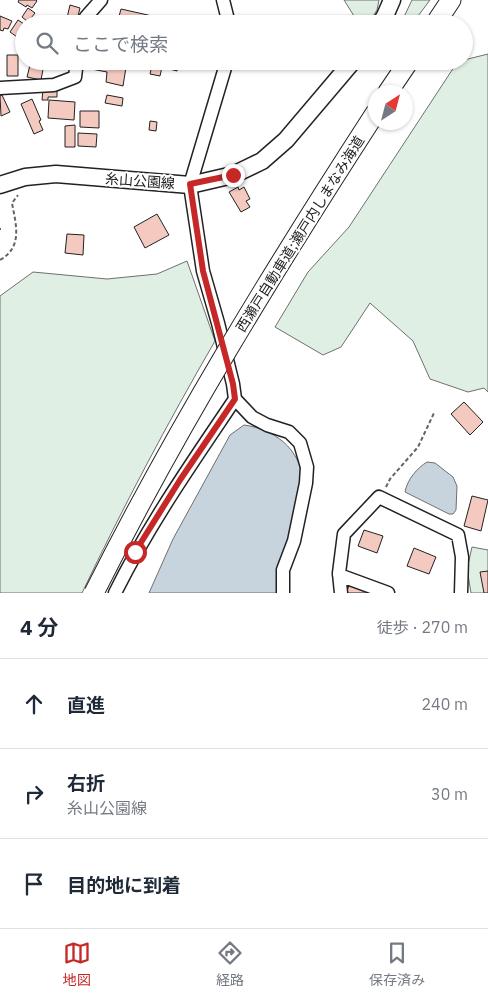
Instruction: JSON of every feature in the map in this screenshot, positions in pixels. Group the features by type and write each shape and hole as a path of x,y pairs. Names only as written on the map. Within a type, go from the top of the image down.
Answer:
{"highway":[{"path":"441,15 451,0"},
{"path":"393,85 403,70"},
{"name":"西瀬戸自動車道;瀬戸内しまなみ海道","path":"94,593 131,520 187,419 271,278 368,125"}],"main road":[{"path":"385,15 392,0"},
{"name":"糸山公園線","path":"0,185 25,177 56,174 190,184 233,175 262,162 286,140 345,70"}],"street":[{"path":"88,15 101,0"},
{"path":"223,0 227,15"},
{"path":"0,88 54,85 76,77 76,70"},
{"path":"225,70 190,184 203,271 223,340 235,399 252,416 267,425 290,432 300,443 307,467 306,483 294,541 284,570 283,593"},
{"path":"115,593 135,552 180,480 235,399"},
{"path":"341,593 339,575 344,534 380,497 458,535 462,557 461,593"},
{"path":"339,575 388,593"}],"path":[{"path":"380,497 390,479 418,447 434,413"}],"green space":[{"path":"344,0 379,0 374,15 353,15"},
{"path":"412,0 430,0 419,15 405,15"},
{"path":"488,54 488,392 484,388 468,392 430,379 413,341 370,303 341,347 323,355 275,327 308,272 349,227 452,70 473,70 473,58"},
{"path":"187,261 215,341 146,466 82,593 0,593 0,296 33,272 107,279 157,274"},
{"path":"472,547 488,550 488,593 471,593 467,569"}],"shaded area":[{"path":"244,425 266,431 284,442 297,459 300,469 302,480 279,593 149,593 173,539 230,435"},
{"path":"427,462 435,463 453,477 457,486 456,510 453,514 449,514 405,492 413,475"}],"building":[{"path":"19,0 37,1 32,8 27,5 26,7 18,2"},
{"path":"70,5 80,8 78,15 68,15"},
{"path":"28,8 35,13 33,15 23,15"},
{"path":"121,9 148,15 119,15"},
{"path":"0,16 12,21 8,29 4,28 3,31 0,30"},
{"path":"15,24 15,36 10,32"},
{"path":"7,55 15,55 15,70 18,70 18,76 7,76"},
{"path":"29,70 43,70 41,80 27,77"},
{"path":"97,70 126,70 123,86 106,82 107,72"},
{"path":"151,70 161,70 160,76 150,74"},
{"path":"43,89 57,90 57,97 48,97 48,100 42,100"},
{"path":"2,95 10,112 1,116 0,96"},
{"path":"107,95 123,98 122,106 105,103"},
{"path":"32,99 43,130 34,134 21,104"},
{"path":"49,100 75,102 74,120 48,118"},
{"path":"80,111 99,111 99,128 80,127"},
{"path":"150,121 157,122 156,131 149,130"},
{"path":"75,125 75,147 65,147 65,126"},
{"path":"78,133 97,134 96,147 78,146"},
{"path":"238,187 239,190 244,187 250,199 246,201 250,207 241,212 229,192"},
{"path":"157,214 169,235 145,248 134,227"},
{"path":"67,234 84,235 83,255 65,253"},
{"path":"464,402 483,422 470,435 451,414"},
{"path":"472,496 488,500 481,531 464,526"},
{"path":"364,530 383,536 377,553 358,546"},
{"path":"414,548 436,557 429,574 407,566"},
{"path":"488,571 488,593 484,593 480,572"},
{"path":"351,581 377,593 346,593"}],"route":[{"path":"135,552 180,480 235,399 218,323 203,271 190,184 233,175"}]}
